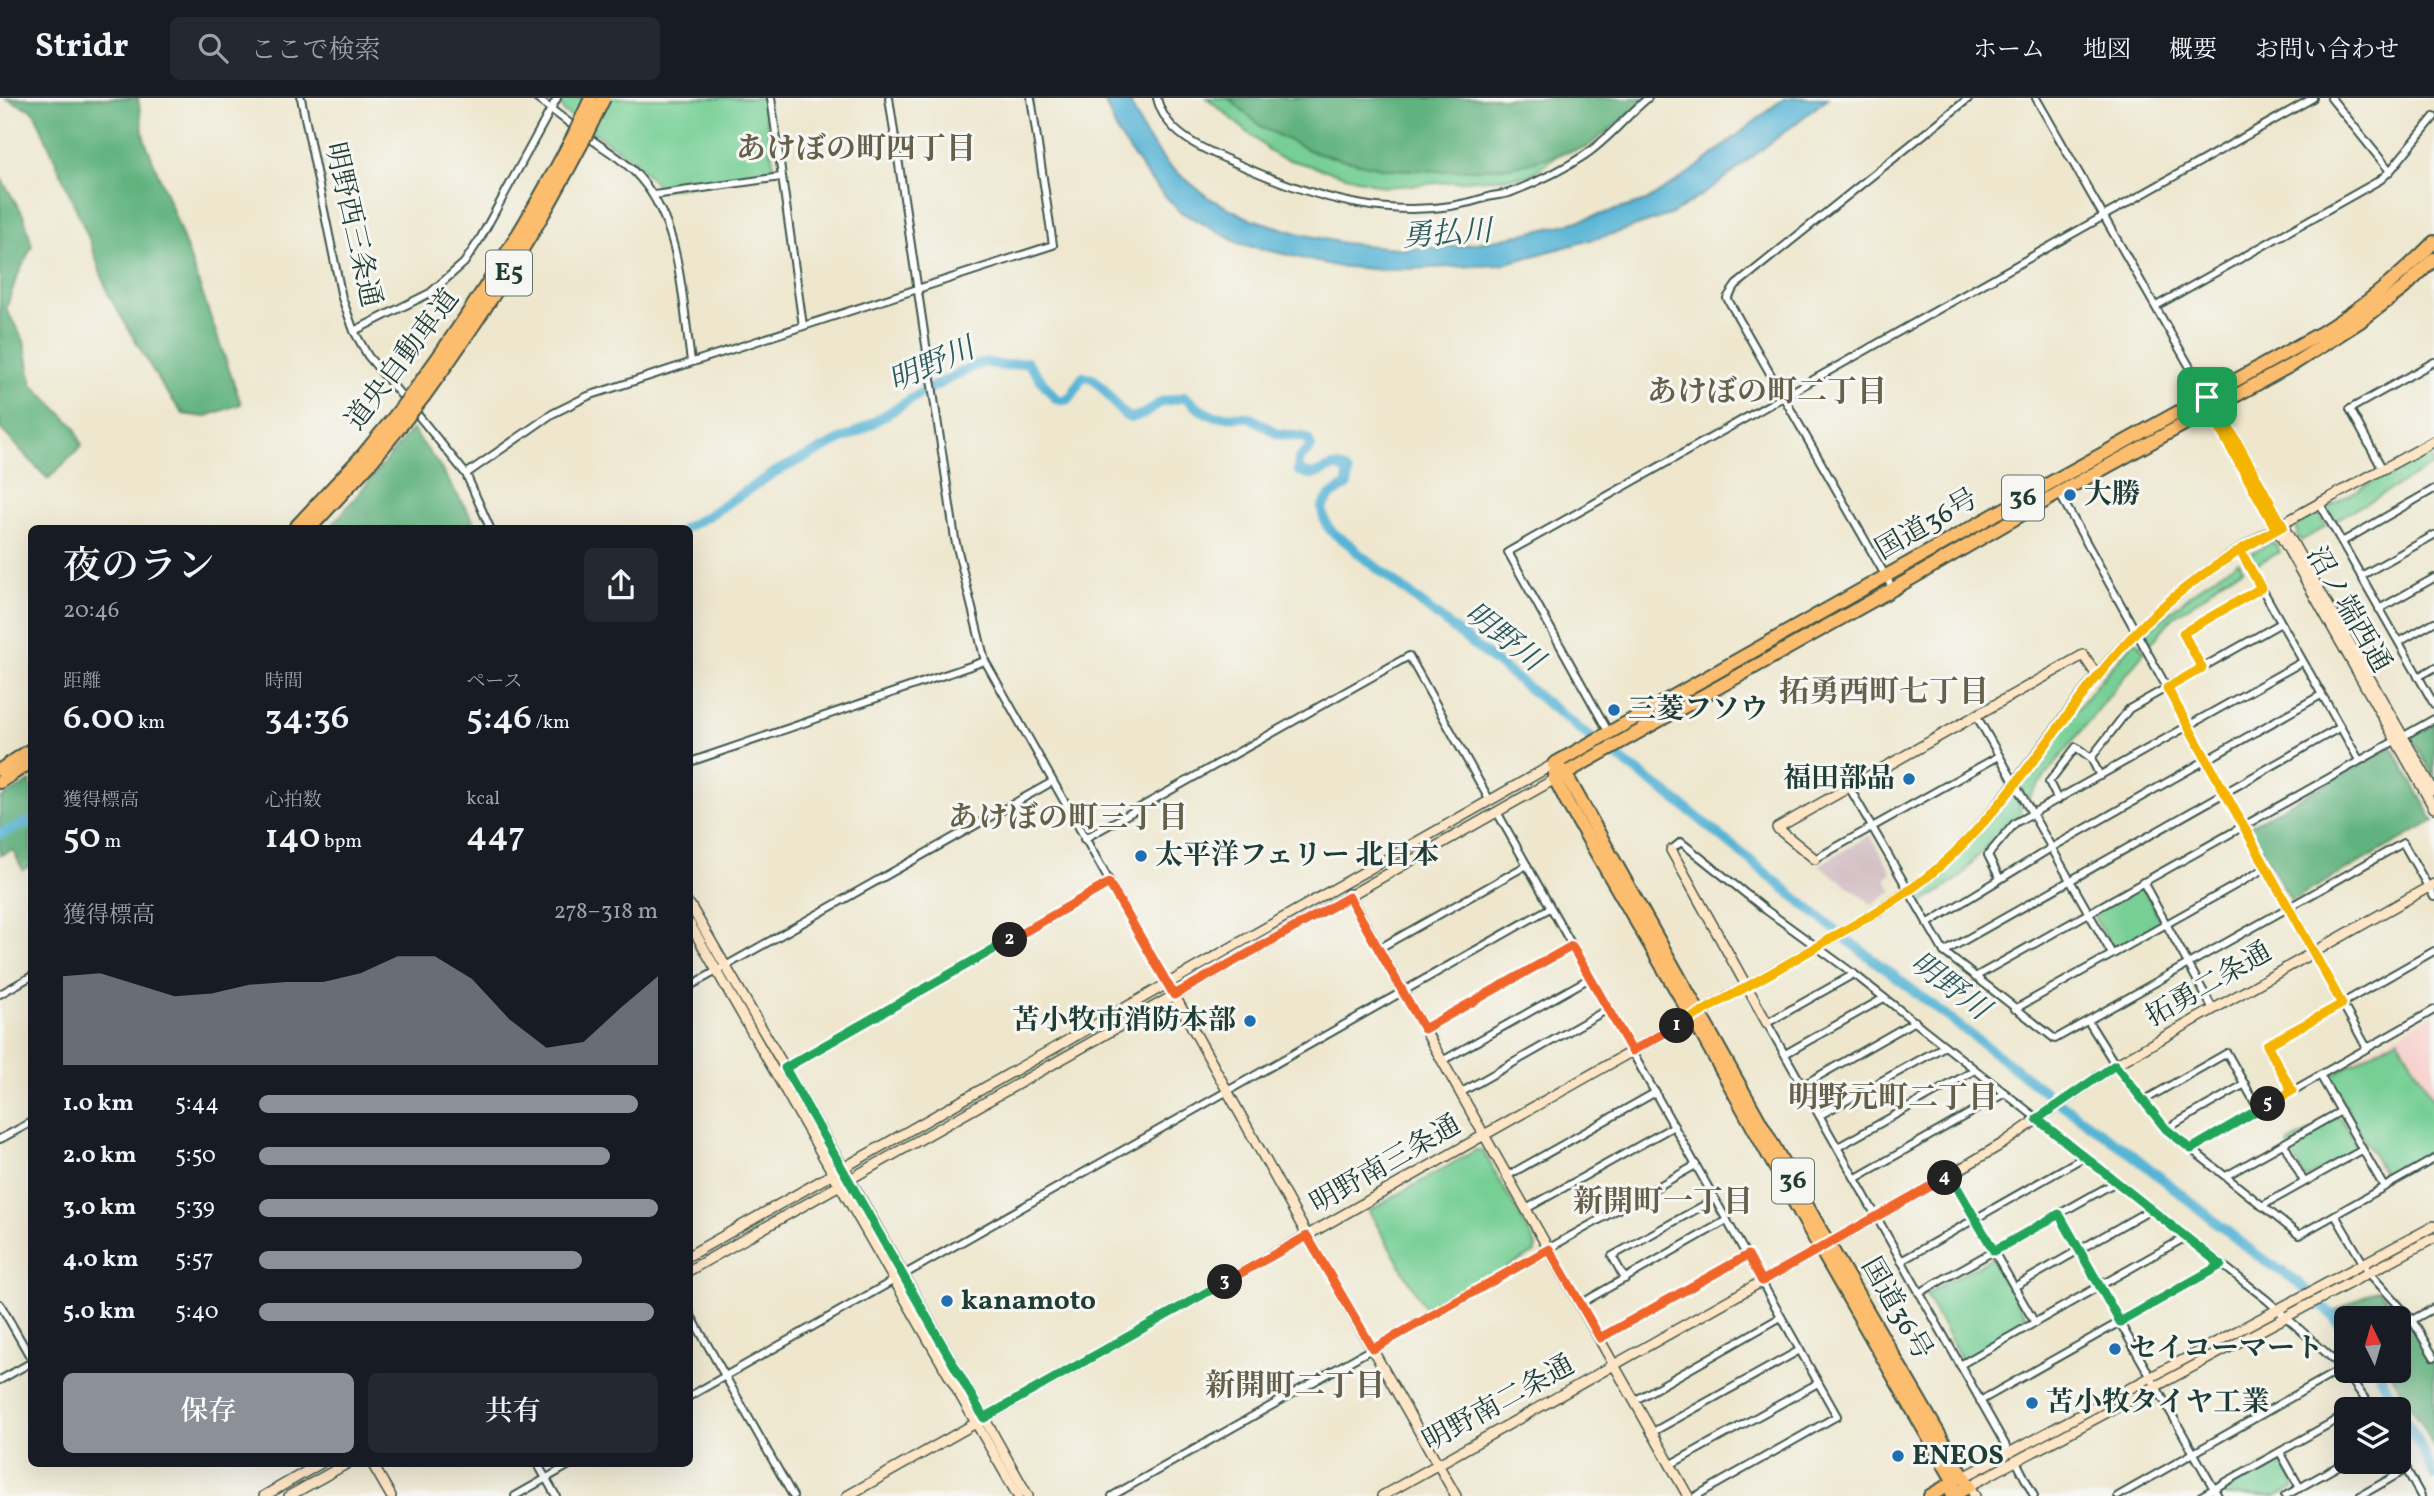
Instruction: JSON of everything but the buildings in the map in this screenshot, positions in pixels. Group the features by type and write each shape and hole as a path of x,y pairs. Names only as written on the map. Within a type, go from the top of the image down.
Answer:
{"highway":[{"name":"道央自動車道","path":"578,140 591,98"},
{"name":"道央自動車道","path":"313,525 372,461 421,391 604,98"},
{"name":"国道36号","path":"2210,404 2352,313 2396,280 2434,242"},
{"name":"国道36号","path":"1554,764 1886,577 2210,404 2295,363 2359,322 2403,288 2434,258"},
{"name":"道央自動車道","path":"298,525 399,420"},
{"name":"国道36号","path":"1962,1489 1560,776 1893,589 2055,487"},
{"path":"0,770 28,752"},
{"path":"0,782 28,764"},
{"name":"36","path":"1554,764 1560,776"},
{"path":"1930,1496 1962,1489"}],"street":[{"name":"明野西三条通","path":"301,98 342,298 354,331 368,356 466,474 489,525"},
{"path":"536,98 629,166 654,195 673,238 691,361"},
{"path":"354,331 430,293 464,263 480,239 557,98"},
{"path":"771,98 803,326"},
{"path":"889,98 955,539 985,661 1456,1496"},
{"path":"466,474 552,414 589,396 1052,245 1031,98"},
{"path":"1157,98 1169,125 1193,143 1228,160 1276,181 1334,200 1402,209 1455,206 1534,183 1587,154 1648,98"},
{"path":"1893,589 1727,298 1735,285 1969,98"},
{"name":"沼ノ端西通","path":"2036,98 2399,738 2434,808"},
{"path":"1600,738 1508,552 2312,98"},
{"path":"2331,98 2390,171"},
{"path":"2156,306 2380,180 2434,117"},
{"path":"654,195 781,177"},
{"path":"2383,470 2350,409 2434,362"},
{"name":"明野南三条通","path":"847,1496 1746,987 1908,892 1969,837 2136,632 2186,585 2280,527 2432,445"},
{"path":"2055,487 2367,1048"},
{"path":"2342,541 2434,489"},
{"path":"2320,505 2434,704"},
{"path":"2361,576 2434,535"},
{"path":"2240,550 2359,760"},
{"path":"2379,609 2434,578"},
{"path":"2202,668 2183,633 2261,588"},
{"path":"2399,642 2434,622"},
{"path":"2091,758 2129,709 2281,624"},
{"path":"1999,756 1815,859 1777,828 2083,655 2098,677"},
{"path":"1084,839 1409,656 1490,801"},
{"path":"693,761 985,661"},
{"path":"2000,879 1988,855 2015,823 2302,662"},
{"path":"2418,677 2434,668"},
{"path":"1927,924 2051,848 2321,695"},
{"path":"1976,715 2112,954"},
{"path":"1975,977 2434,719"},
{"path":"1944,952 2339,728"},
{"name":"沼ノ端西通","path":"2399,738 2434,791"},
{"path":"2058,800 2049,782 2076,747 2091,758 2100,776"},
{"path":"693,1253 1554,764"},
{"path":"693,1268 1560,776"},
{"path":"693,984 1052,782"},
{"path":"1849,787 1944,952 2055,1039 2403,843 2431,885 2434,897"},
{"path":"1497,812 1837,1416 1696,1496"},
{"path":"2034,1496 1671,850 1681,842 2005,1093 2041,1117 2084,1157 2221,1265 2290,1314 2334,1359"},
{"path":"1378,949 1527,865"},
{"path":"2015,1009 2266,868"},
{"path":"2143,882 2213,1009"},
{"path":"780,1071 1109,883"},
{"name":"拓勇二条通","path":"2041,1117 2115,1065 2431,885"},
{"path":"1342,886 1688,1496"},
{"path":"693,1394 1550,908"},
{"path":"693,911 721,969 980,1420 1018,1496"},
{"path":"693,928 721,969"},
{"path":"1424,1029 1572,946"},
{"path":"2292,1091 2267,1045 2434,951"},
{"path":"1767,1023 1854,974"},
{"path":"0,994 28,978"},
{"path":"1442,1061 1590,978"},
{"path":"1785,1054 1884,998"},
{"path":"1460,1093 1608,1009"},
{"path":"2191,1149 2434,1010"},
{"path":"1803,1084 1914,1021"},
{"path":"2088,1021 2115,1065 2166,1129 2299,1235 2432,1160 2434,1169"},
{"path":"1820,1115 1945,1046"},
{"path":"2143,1101 2227,1053 2259,1110"},
{"path":"1838,1147 1975,1070"},
{"path":"2320,1075 2384,1187"},
{"path":"2166,1129 2245,1084"},
{"path":"1507,1176 1656,1092"},
{"path":"1856,1178 2005,1093"},
{"path":"2226,1176 2341,1111"},
{"path":"1825,1245 1950,1175 2041,1117"},
{"path":"0,1139 28,1126"},
{"path":"1526,1209 1674,1126"},
{"path":"2284,1144 2304,1182"},
{"path":"2263,1206 2362,1150"},
{"path":"1901,1261 2084,1157"},
{"path":"1112,1496 1696,1165"},
{"path":"1950,1175 2035,1323"},
{"path":"1919,1293 2116,1182"},
{"path":"1625,1279 1612,1256 1715,1199"},
{"path":"2014,1287 2151,1209"},
{"path":"2059,1214 2218,1496"},
{"path":"2335,1215 2369,1273 2399,1306"},
{"path":"1580,1304 1727,1220"},
{"path":"2154,1382 2281,1307 2434,1226"},
{"path":"1960,1365 2186,1237"},
{"path":"1962,1489 2063,1430 2434,1238"},
{"name":"明野南二条通","path":"1382,1496 1825,1245"},
{"path":"1600,1338 1748,1255"},
{"path":"1980,1401 2221,1265"},
{"path":"0,1304 28,1354"},
{"path":"2434,1308 2412,1320 2434,1356"},
{"path":"1634,1401 1781,1317"},
{"path":"693,1319 793,1496"},
{"path":"1651,1433 1800,1350"},
{"path":"0,1380 28,1363"},
{"path":"2118,1496 2334,1373"},
{"path":"1670,1465 1818,1383"},
{"path":"980,1420 1028,1496"},
{"path":"2200,1496 2334,1421"},
{"path":"2280,1452 2300,1488"},
{"path":"264,1496 314,1467"},
{"path":"289,1496 341,1467"},
{"path":"374,1467 391,1496"},
{"path":"539,1467 556,1496"},
{"path":"515,1496 566,1467"},
{"path":"2285,1496 2334,1468"},
{"path":"2360,1496 2398,1474"},
{"path":"2410,1474 2421,1496"}],"shaded area":[{"path":"1871,836 1892,873 1885,878 1893,891 1872,904 1819,865"},
{"path":"2434,1014 2434,1153 2385,1181 2325,1075"}],"green space":[{"path":"5,98 138,98 144,138 176,219 241,404 204,417 183,414 162,386 108,294 90,241 34,111"},
{"path":"562,98 763,98 774,168 769,174 662,190 631,158 564,112 560,103"},
{"path":"1207,98 1633,98 1602,124 1529,176 1385,187 1276,156"},
{"path":"1228,98 1651,98 1587,147 1511,167 1447,171 1386,169 1315,153 1263,128"},
{"path":"0,177 24,216 32,246 16,279 6,309 24,341 32,384 75,427 82,446 48,479 0,428"},
{"path":"412,429 438,464 476,525 332,525"},
{"path":"2426,451 2434,465 2334,521 2326,508"},
{"path":"2317,513 2326,526 2301,541 2297,535 2297,525"},
{"path":"2270,543 2275,544 2280,552 2255,565 2250,555"},
{"path":"2239,561 2243,569 2221,580 2204,596 2173,617 2151,643 2146,632 2205,583"},
{"path":"2135,641 2144,652 2028,798 2021,791 2020,784 2096,685"},
{"path":"2434,724 2434,777 2411,737"},
{"path":"2392,747 2434,821 2291,901 2249,826"},
{"path":"28,783 28,867 23,870 13,850 0,855 0,799"},
{"path":"2011,797 2018,797 2021,813 1961,877 1921,904 1914,893 1965,847"},
{"path":"2142,886 2162,923 2113,950 2092,913"},
{"path":"2398,1038 2434,1101 2434,1149 2385,1176 2329,1077"},
{"path":"2340,1117 2358,1146 2357,1150 2305,1177 2288,1146 2289,1143"},
{"path":"1476,1150 1483,1151 1536,1245 1535,1252 1427,1312 1369,1211"},
{"path":"1992,1258 2029,1322 1962,1360 1925,1294"},
{"path":"2378,1289 2394,1306 2344,1306"},
{"path":"2412,1328 2434,1366 2434,1449 2411,1406 2411,1397 2405,1397 2396,1383 2412,1382"},
{"path":"2276,1459 2280,1460 2295,1484 2294,1488 2278,1496 2225,1496 2223,1488"}],"water":[{"path":"1103,98 1128,98 1144,133 1168,165 1209,198 1248,218 1343,243 1407,249 1461,246 1499,239 1568,224 1646,201 1695,169 1784,98 1828,98 1711,189 1672,214 1616,233 1500,265 1383,270 1335,266 1240,244 1179,211 1149,178 1118,134"}],"waterway":[{"name":"明野川","path":"690,525 775,472 861,430 923,392 985,362 1003,366 1027,362 1055,398 1061,400 1072,395 1083,377 1092,378 1120,411 1130,418 1144,414 1161,402 1185,397 1213,416 1250,417 1278,434 1303,437 1311,447 1299,459 1298,470 1313,474 1336,467 1348,473 1347,485 1330,496 1322,507 1331,531 1586,734 1680,803 1850,942 2069,1110 2129,1152 2254,1253 2295,1280 2334,1317"},
{"name":"明野川","path":"0,834 28,823"},
{"name":"明野川","path":"2384,1383 2419,1443 2434,1476"}],"place":[{"name":"大勝","path":"2070,495"},
{"name":"三菱フソウ","path":"1614,710"},
{"name":"福田部品","path":"1909,779"},
{"name":"太平洋フェリー 北日本","path":"1141,856"},
{"name":"苫小牧市消防本部","path":"1250,1021"},
{"name":"kanamoto","path":"947,1301"},
{"name":"セイコーマート","path":"2115,1349"},
{"name":"苫小牧タイヤ工業","path":"2032,1403"},
{"name":"ENEOS","path":"1898,1456"}],"district":[{"name":"あけぼの町四丁目","path":"856,150"},
{"name":"あけぼの町二丁目","path":"1767,393"},
{"name":"拓勇西町七丁目","path":"1884,693"},
{"name":"あけぼの町三丁目","path":"1068,819"},
{"name":"明野元町二丁目","path":"1893,1099"},
{"name":"新開町一丁目","path":"1663,1203"},
{"name":"新開町二丁目","path":"1295,1387"}],"route":[{"path":"2207,397 2209,410 2276,529 2268,534 2240,550 2228,557 2186,585 2136,632 1969,837 1908,892 1632,1051 1572,946 1424,1029 1349,897 1174,995 1109,883 785,1068 984,1418 1307,1236 1373,1349 1549,1249 1600,1338 1748,1255 1762,1281 1950,1175 1994,1251 2059,1214 2120,1322 2221,1265 2037,1119 2115,1065 2166,1129 2191,1149 2292,1091 2267,1045 2342,1004 2167,688 2202,668 2183,633 2261,588 2240,550 2283,526 2224,418 2207,397"}],"water label":[{"name":"勇払川","path":"1447,235"}]}
